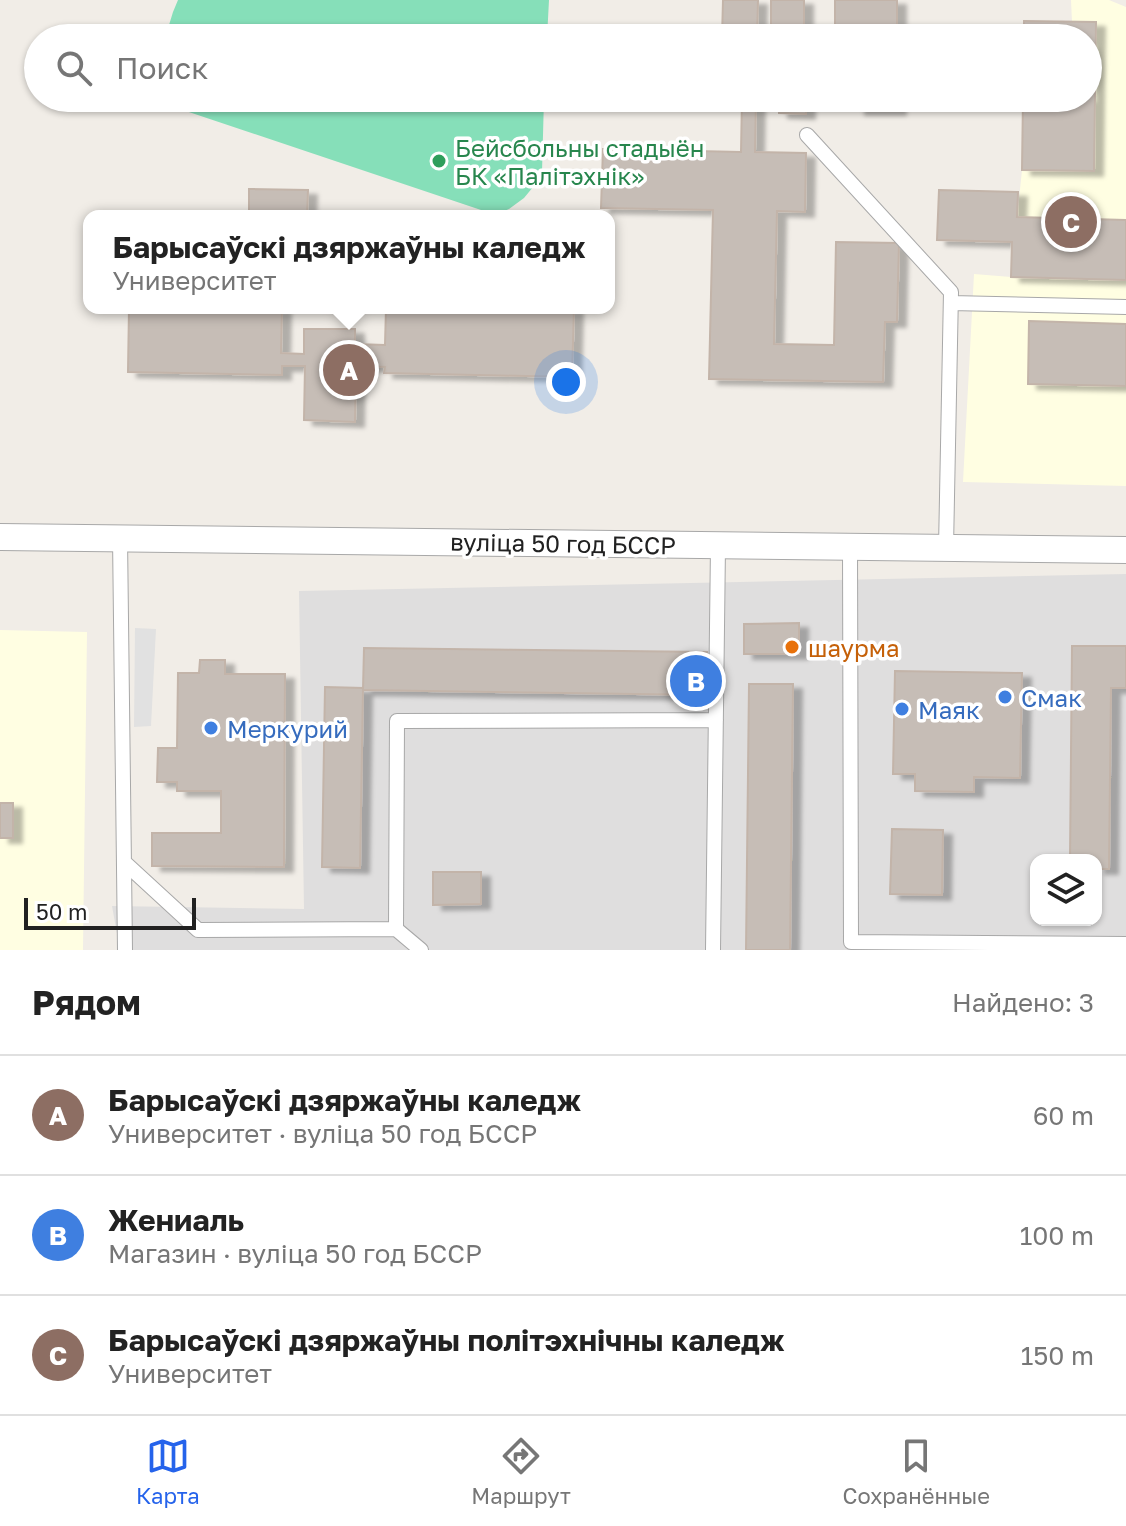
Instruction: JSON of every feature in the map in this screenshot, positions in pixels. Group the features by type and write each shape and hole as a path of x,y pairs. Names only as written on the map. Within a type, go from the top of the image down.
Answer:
{"street":[{"name":"вуліца 50 год БССР","path":"0,537 1126,550"}],"lane":[{"path":"807,135 951,292 946,548"},
{"path":"951,303 1126,307"},
{"path":"120,537 125,950"},
{"path":"713,950 718,546"},
{"path":"850,547 851,942 1126,944"},
{"path":"396,929 397,721 716,720"},
{"path":"124,862 198,930 396,929 421,950"}],"shaded area":[{"path":"1071,0 1109,0 1126,7 1126,486 963,482 974,274 1011,277 1022,170 1075,112 1102,112 1102,24 1072,22"},
{"path":"1126,574 1126,950 120,950 112,906 304,909 299,591"},
{"path":"135,628 156,629 151,726 134,727"},
{"path":"0,630 87,632 83,950 0,950"}],"green space":[{"path":"178,0 549,0 548,24 169,24"},
{"name":"Бейсбольны стадыён БК «Палітэхнік»","path":"189,112 544,112 542,172 538,181 524,198 509,209 481,210"}],"building":[{"path":"723,0 758,0 757,24 722,24"},
{"path":"771,0 804,0 804,24 771,24"},
{"path":"835,0 897,0 897,24 835,24"},
{"path":"1024,21 1096,22 1096,24 1024,24"},
{"path":"742,112 756,112 755,152 806,153 805,212 777,211 774,344 834,345 836,242 899,243 897,322 885,322 883,382 709,379 713,210 601,208 603,149 741,152"},
{"path":"806,112 806,114 779,113"},
{"path":"1023,112 1095,112 1094,171 1022,170"},
{"path":"249,189 308,190 307,210 249,210"},
{"path":"939,190 1018,192 1017,217 1126,220 1126,280 1011,277 1012,242 937,240"},
{"path":"129,314 282,314 281,353 304,354 304,329 355,329 355,344 385,345 386,314 574,314 572,377 384,373 385,367 356,366 355,422 304,420 305,366 282,366 282,375 128,372"},
{"path":"1029,321 1126,324 1126,386 1028,384"},
{"path":"799,623 799,654 744,654 744,624"},
{"path":"1072,646 1126,646 1126,688 1111,688 1109,869 1102,869 1102,854 1070,854"},
{"path":"364,648 707,652 706,695 363,690"},
{"path":"200,660 225,660 225,674 285,674 284,867 152,866 152,833 221,833 221,791 177,791 177,782 157,782 158,748 177,748 178,673 199,673"},
{"path":"895,671 1022,673 1020,778 974,777 974,792 915,791 915,774 893,774"},
{"path":"749,684 793,684 790,950 746,950"},
{"path":"325,687 363,688 360,868 322,867"},
{"path":"0,803 13,803 13,838 0,838"},
{"path":"892,829 943,830 942,895 890,894"},
{"path":"433,872 481,872 481,904 433,905"}],"place":[{"name":"Бейсбольны стадыён БК «Палітэхнік»","path":"439,161"},
{"name":"Барысаўскі дзяржаўны політэхнічны каледж","path":"1071,222"},
{"name":"Барысаўскі дзяржаўны каледж","path":"349,370"},
{"name":"шаурма","path":"792,647"},
{"name":"Жениаль","path":"696,681"},
{"name":"Смак","path":"1005,697"},
{"name":"Маяк","path":"902,709"},
{"name":"Меркурий","path":"211,728"}]}
